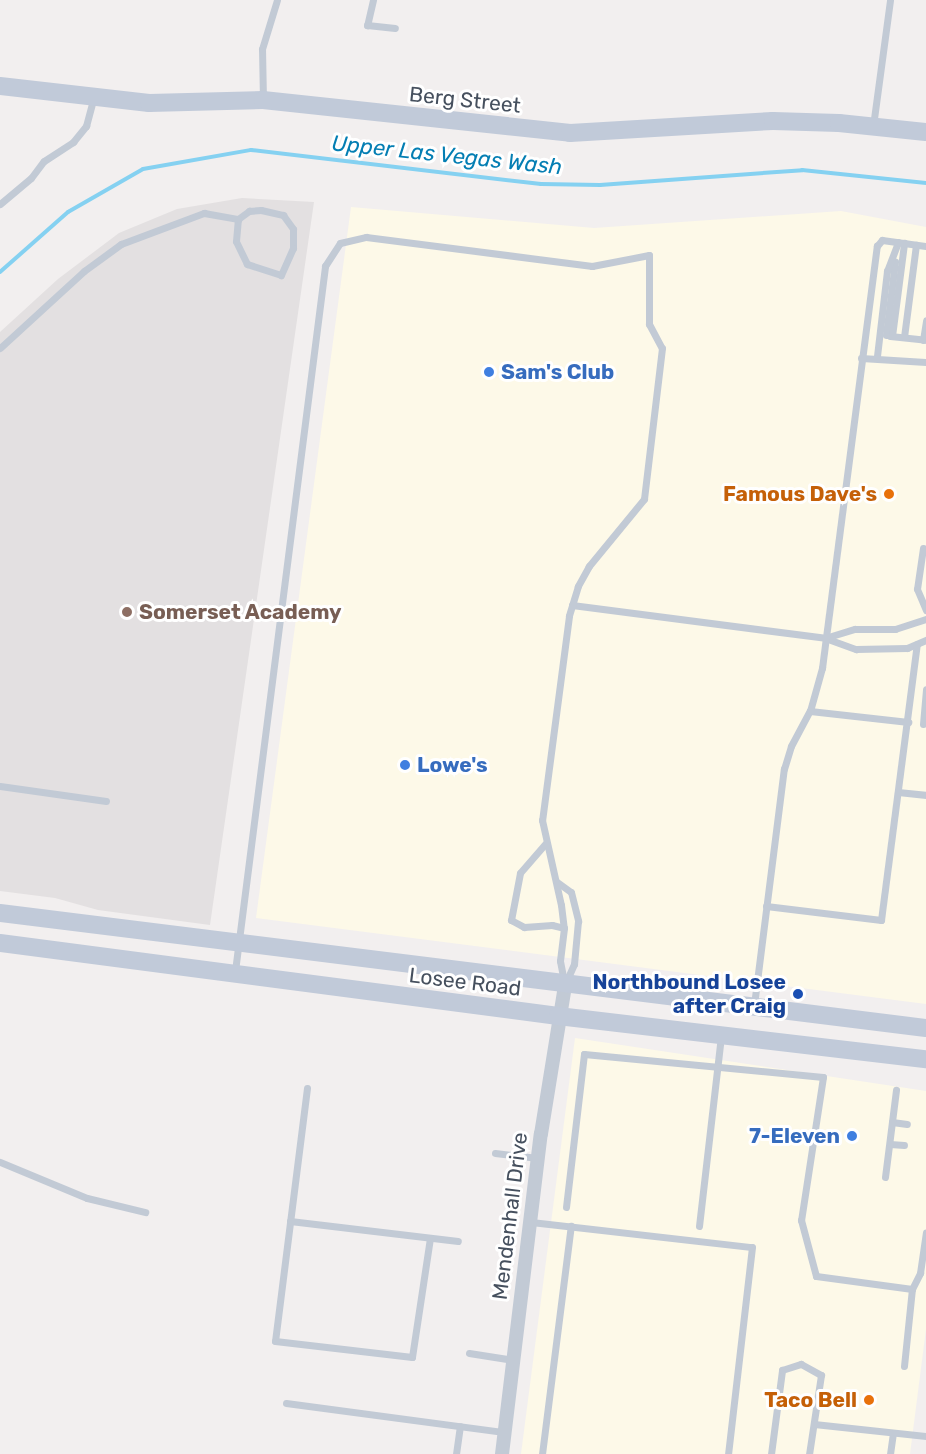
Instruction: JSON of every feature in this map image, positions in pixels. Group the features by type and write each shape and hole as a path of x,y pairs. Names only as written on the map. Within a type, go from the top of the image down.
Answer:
{"main road":[{"name":"Berg Street","path":"0,86 173,104 263,100 570,133 754,121 873,126 926,132"},
{"name":"Losee Road","path":"0,913 238,945 926,1028"},
{"name":"Losee Road","path":"0,943 558,1016 926,1059"}],"street":[{"name":"Mendenhall Drive","path":"502,1454 538,1158 558,1016 565,985"}],"lane":[{"path":"263,100 262,49 277,0"},
{"path":"873,126 890,0"},
{"path":"370,2 367,25 395,28"},
{"path":"0,204 32,178 44,161 73,142 86,126 94,97"},
{"path":"0,348 84,271 121,244 204,213 238,219 249,211 261,210 283,215 290,222 293,248 280,275 258,270 240,255 234,230 238,219"},
{"path":"234,975 325,266 340,243 382,239 592,266 649,255 649,324 662,348 644,499 589,566 572,605 542,820 545,844 557,882 564,928 560,961 565,985"},
{"path":"754,1007 784,770 791,746 810,711 825,638 877,246 882,240 926,246"},
{"path":"886,335 887,272 901,243"},
{"path":"877,356 886,335 901,243"},
{"path":"904,337 916,245"},
{"path":"886,335 925,340 926,320"},
{"path":"861,358 877,356 926,362"},
{"path":"923,548 917,589 926,610"},
{"path":"572,605 825,638 856,649 879,651 917,644 926,640"},
{"path":"825,638 855,629 904,628 926,619"},
{"path":"766,906 881,920 917,644"},
{"path":"922,724 926,689"},
{"path":"810,711 908,723"},
{"path":"0,786 106,801"},
{"path":"898,792 926,795"},
{"path":"545,844 520,873 511,920 524,927 552,925 564,928"},
{"path":"557,882 571,892 578,921 574,964 565,985"},
{"path":"699,1226 722,1035"},
{"path":"566,1207 584,1054 823,1077 801,1220 816,1276 912,1289"},
{"path":"307,1088 274,1341 412,1357 430,1238"},
{"path":"885,1177 896,1090"},
{"path":"892,1122 907,1124"},
{"path":"890,1144 904,1145"},
{"path":"495,1153 538,1158"},
{"path":"0,1162 87,1198 144,1212"},
{"path":"290,1221 458,1241"},
{"path":"531,1222 752,1247 728,1454"},
{"path":"542,1454 571,1226"},
{"path":"904,1366 912,1289 923,1274 926,1232"},
{"path":"469,1353 513,1360"},
{"path":"771,1454 782,1370 786,1367 808,1365 821,1375 809,1454"},
{"path":"286,1403 504,1432"},
{"path":"814,1424 926,1436"},
{"path":"456,1454 460,1426"},
{"path":"890,1454 893,1433"}],"shaded area":[{"name":"Somerset Academy","path":"242,198 314,202 210,925 98,910 55,898 0,891 0,332 58,279 119,233 177,209"},
{"path":"351,207 594,228 841,211 926,227 926,1004 256,918"},
{"path":"575,1038 926,1091 926,1329 910,1454 521,1454"}],"waterway":[{"name":"Upper Las Vegas Wash","path":"0,272 68,212 143,169 251,150 541,184 600,185 802,170 926,183"}],"place":[{"name":"Sam's Club","path":"489,372"},
{"name":"Famous Dave's","path":"889,494"},
{"name":"Somerset Academy","path":"127,612"},
{"name":"Lowe's","path":"405,765"},
{"name":"Northbound Losee after Craig","path":"798,994"},
{"name":"7-Eleven","path":"852,1136"},
{"name":"Taco Bell","path":"869,1400"}]}
